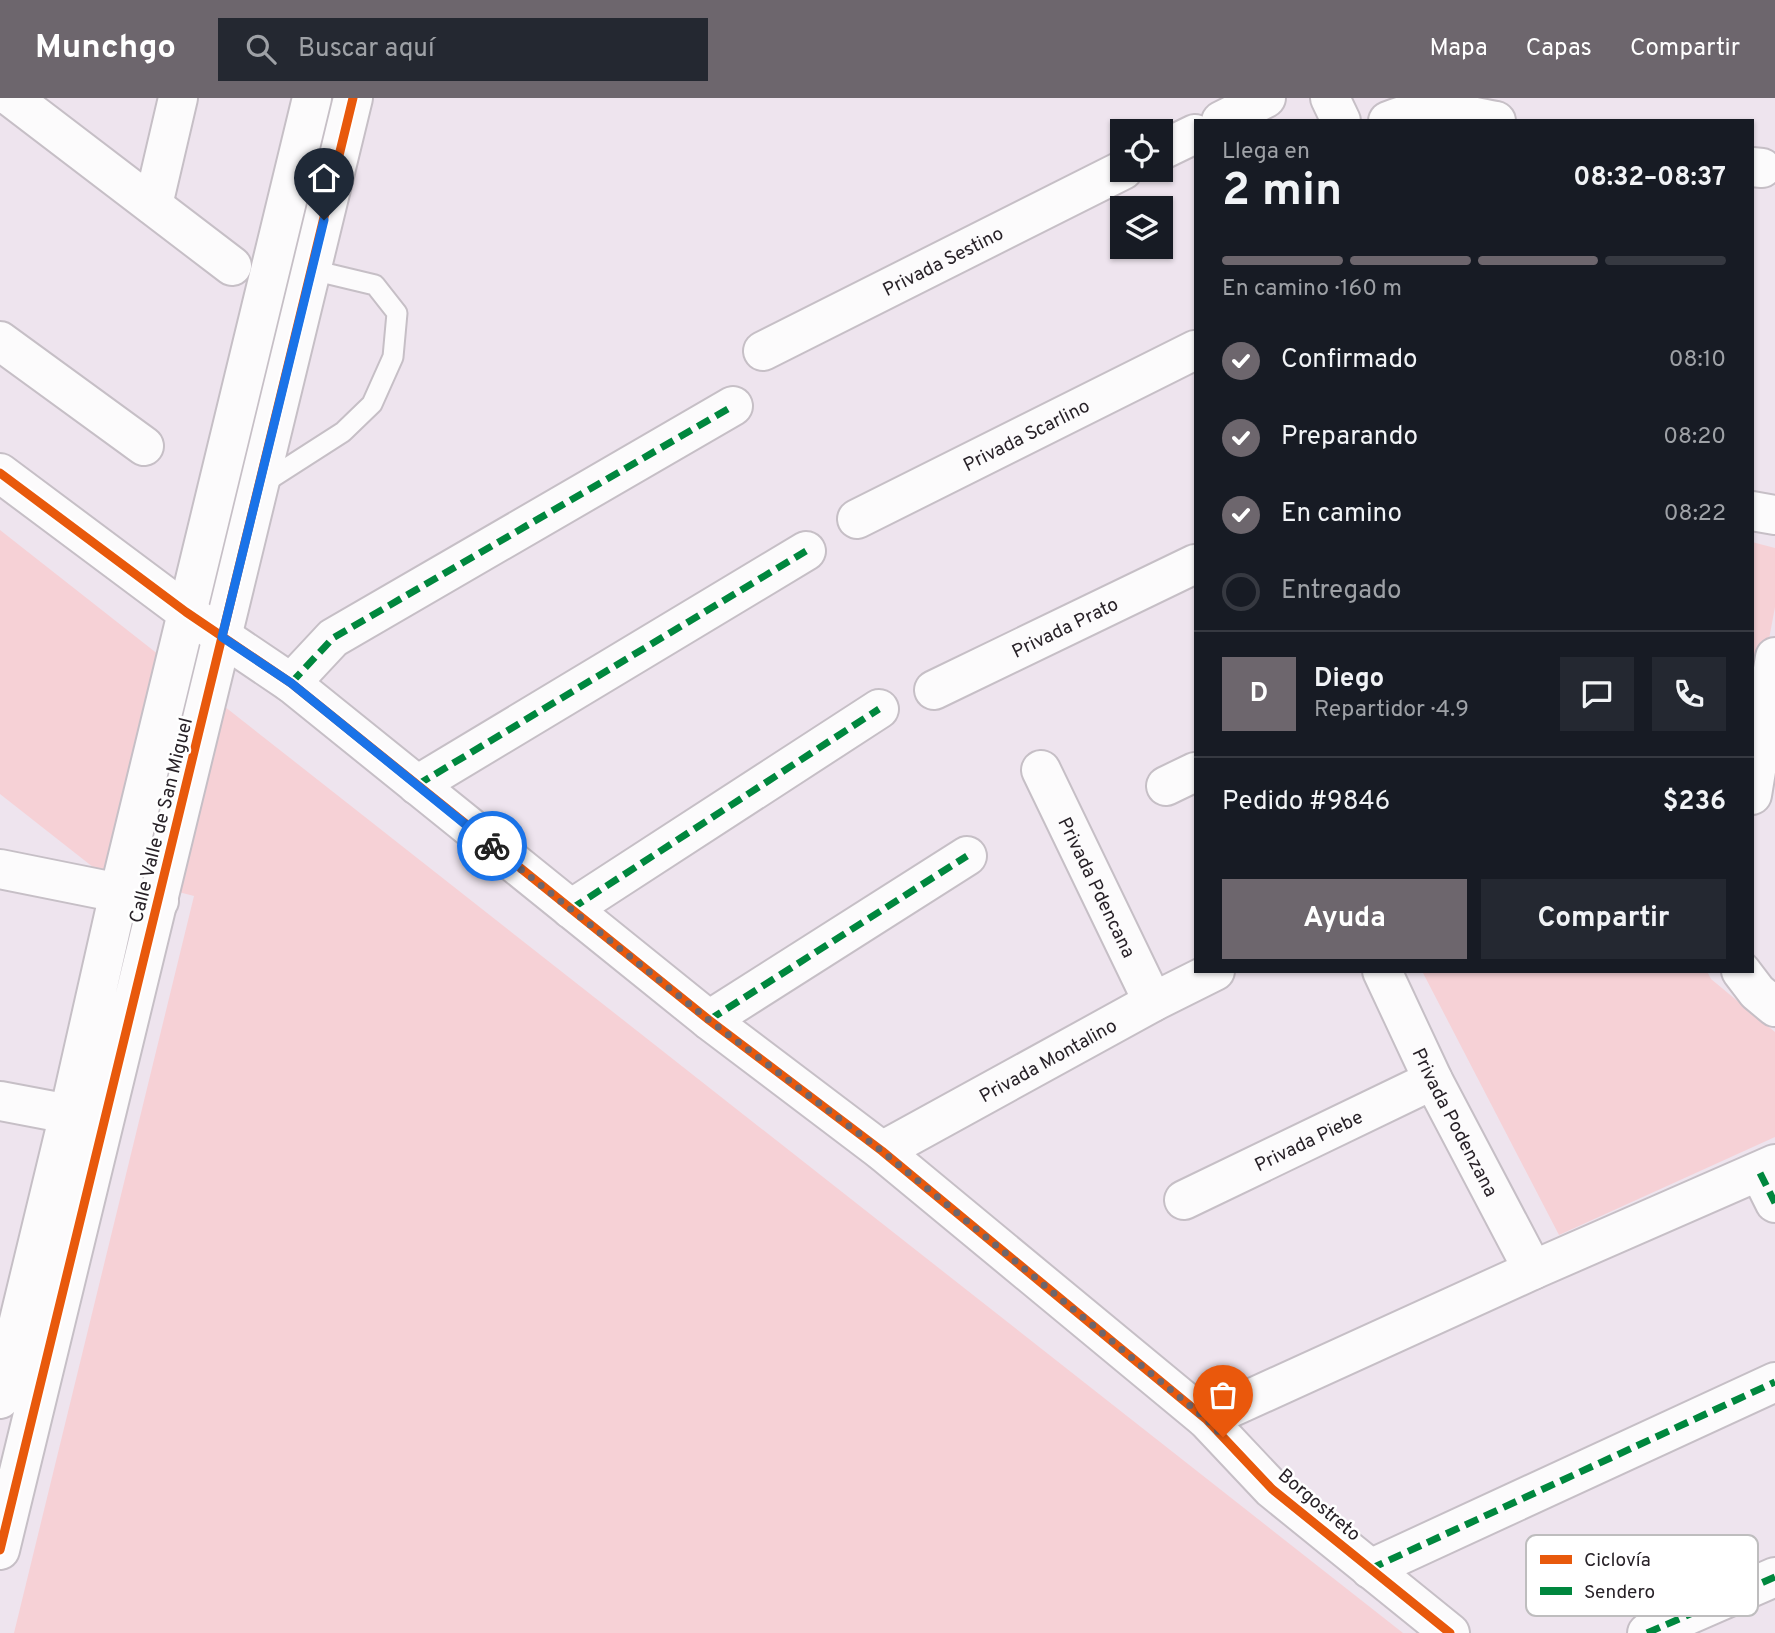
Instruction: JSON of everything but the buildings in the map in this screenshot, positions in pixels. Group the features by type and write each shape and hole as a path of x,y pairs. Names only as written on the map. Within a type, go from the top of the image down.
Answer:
{"street":[{"path":"12,98 232,266"},
{"path":"153,205 178,98"},
{"name":"Calle Valle de San Miguel","path":"0,1399 9,1323 69,1114 186,612 312,98"},
{"name":"Calle Valle de San Miguel","path":"0,1548 353,98"},
{"path":"1225,119 1266,98"},
{"path":"1330,98 1340,119"},
{"path":"1393,119 1410,112 1436,110 1485,119"},
{"path":"1173,145 1194,134"},
{"name":"Privada Sestino","path":"763,351 1110,177"},
{"path":"0,341 144,446"},
{"name":"Privada Scarlino","path":"857,519 1194,350"},
{"path":"291,683 333,638 733,406"},
{"name":"Borgostreto","path":"0,473 186,612 291,683 709,1020 882,1151 1206,1419 1272,1489 1450,1633"},
{"path":"1754,511 1775,515"},
{"path":"417,785 806,551"},
{"name":"Privada Prato","path":"934,690 1194,564"},
{"path":"1754,783 1775,657"},
{"path":"571,909 879,709"},
{"name":"Privada Pdencana","path":"1041,770 1153,1002"},
{"path":"709,1020 967,856"},
{"path":"0,869 159,901"},
{"name":"Privada Montalino","path":"882,1151 1211,973"},
{"name":"Privada Podenzana","path":"1383,973 1433,1080 1532,1270"},
{"path":"1743,973 1757,992 1775,1007"},
{"name":"Privada Piebe","path":"1184,1200 1433,1080"},
{"path":"0,1101 69,1114"},
{"path":"1206,1419 1532,1270 1770,1180"},
{"path":"1370,1569 1775,1382"},
{"path":"1758,1584 1775,1577"},
{"path":"1647,1633 1686,1616"}],"lane":[{"path":"258,487 343,432 372,404 393,357 397,313 375,285 272,261"}],"shaded area":[{"path":"0,530 1403,1633 14,1633 194,896 98,871 0,794"},
{"path":"1754,543 1775,548 1775,607 1754,719"},
{"path":"1423,973 1708,973 1711,979 1775,1032 1775,1137 1559,1235"}],"marked path":[{"path":"291,683 333,638 733,406"},
{"path":"417,785 806,551"},
{"path":"571,909 879,709"},
{"path":"709,1020 967,856"},
{"path":"1760,1173 1775,1203"},
{"path":"1370,1569 1775,1382"},
{"path":"1758,1584 1775,1577"},
{"path":"1647,1633 1686,1616"}],"cycle path":[{"path":"0,1550 353,98"},
{"path":"0,473 186,612 291,683 709,1020 882,1151 1206,1419 1272,1489 1450,1633"}],"way so far":[{"path":"492,846 709,1020 882,1151 1206,1419 1223,1437"}],"route":[{"path":"324,220 222,637 291,683 492,846"}]}
